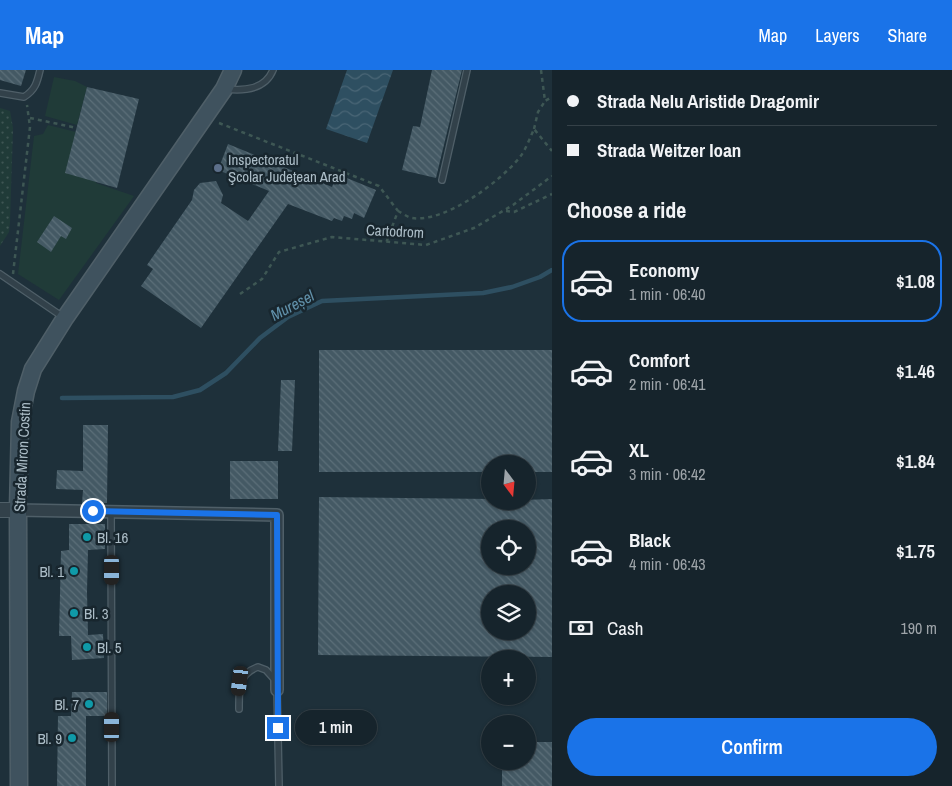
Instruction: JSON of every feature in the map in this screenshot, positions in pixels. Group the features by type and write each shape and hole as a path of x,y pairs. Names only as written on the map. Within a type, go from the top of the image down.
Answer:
{"main road":[{"name":"Strada Miron Costin","path":"19,786 18,510 20,422 24,398 33,368 65,318 224,89 233,70"}],"street":[{"path":"0,510 277,515 277,690"}],"lane":[{"path":"0,93 24,98 33,92 40,70"},
{"path":"224,89 244,91 258,86 271,75 273,70"},
{"path":"442,180 467,70"},
{"path":"0,274 65,318"},
{"path":"111,512 112,786"},
{"path":"239,708 240,681 250,670 258,667 266,670 275,680 277,690 279,786"}],"path":[{"path":"541,70 545,101"},
{"path":"203,117 380,186 398,211 410,218 428,218 443,214 487,187 521,156 534,129 538,112 545,101 552,97"},
{"path":"12,282 30,118 24,98"},
{"path":"30,118 77,128"},
{"path":"534,129 552,151"},
{"name":"Cartodrom","path":"240,294 262,280 279,252 332,238 426,245 474,228 504,210 552,176"},
{"path":"504,210 514,212 552,194"},
{"path":"386,243 398,211"}],"green space":[{"path":"54,77 75,81 87,87 77,125 45,116"},
{"path":"0,108 10,111 13,128 9,232 0,246"},
{"path":"48,125 76,132 99,173 96,183 134,196 59,300 18,274 34,136 43,134"}],"water":[{"path":"347,70 393,70 367,143 326,129"}],"building":[{"path":"0,70 26,70 21,86 0,80"},
{"path":"432,70 462,70 436,178 402,170 413,126 420,127"},
{"path":"87,87 139,99 117,188 65,173"},
{"path":"228,144 332,187 337,174 376,190 364,218 354,213 352,219 344,216 342,221 334,218 332,221 288,204 201,328 141,286 153,269 147,265 192,200 194,190 200,183 216,181 223,195 221,203 248,221 269,191 218,170"},
{"path":"54,216 72,228 66,239 61,236 51,252 37,242"},
{"path":"319,350 552,350 552,472 536,472 536,455 481,455 481,472 319,472"},
{"path":"281,380 295,380 292,451 278,451"},
{"path":"83,425 108,425 107,503 82,503 83,490 56,489 57,470 83,471"},
{"path":"230,461 278,461 278,499 230,499"},
{"path":"319,497 481,499 481,510 536,510 536,500 552,499 552,657 536,657 536,650 481,650 481,656 318,655"},
{"path":"69,524 105,524 105,549 88,550 87,592 88,635 103,634 104,658 72,660 71,636 59,636 61,551 69,550"},
{"path":"72,692 107,692 107,716 86,716 86,786 57,786 58,716 71,716"},
{"path":"536,742 552,742 552,786 502,786 502,770 536,770"}],"waterway":[{"name":"Mureșel","path":"62,398 173,397 200,390 226,373 260,338 288,317 322,301 483,293 512,287 540,277 552,270"}],"place":[{"name":"Inspectoratul Şcolar Judeţean Arad","path":"218,168"},
{"name":"Bl. 16","path":"87,537"},
{"name":"Bl. 1","path":"74,571"},
{"name":"Bl. 3","path":"74,613"},
{"name":"Bl. 5","path":"87,647"},
{"name":"Bl. 7","path":"89,704"},
{"name":"Bl. 9","path":"72,738"}],"route":[{"path":"93,511 277,515 278,728"}]}
